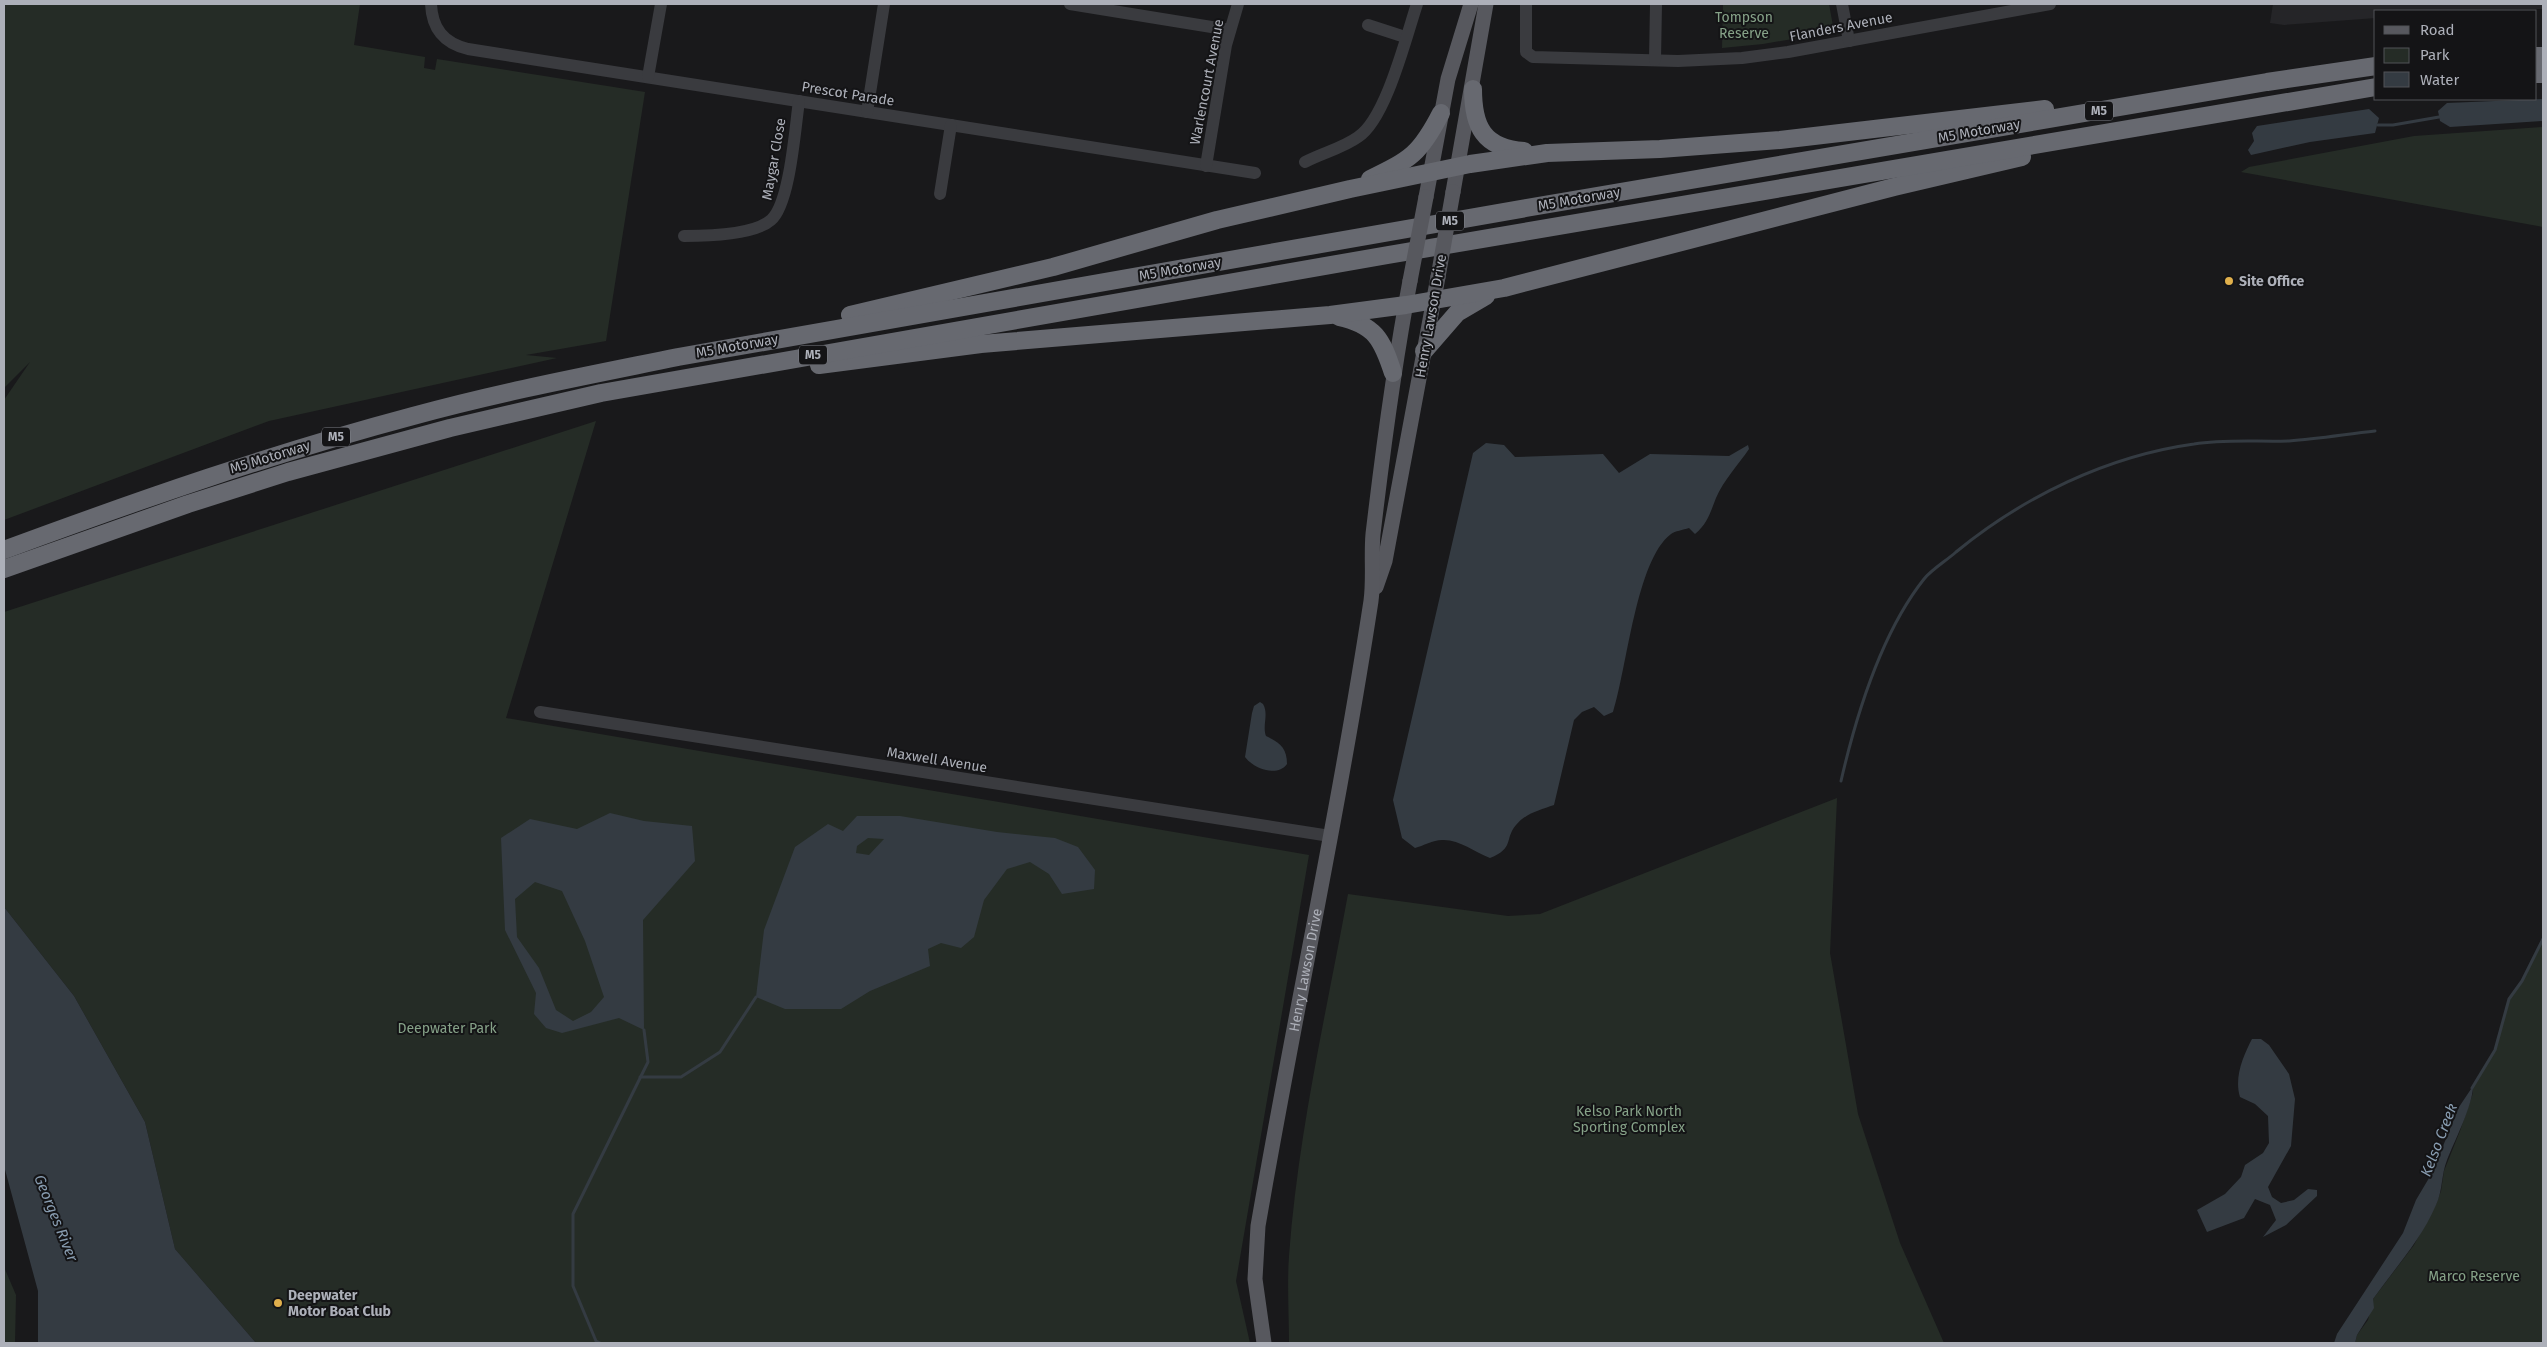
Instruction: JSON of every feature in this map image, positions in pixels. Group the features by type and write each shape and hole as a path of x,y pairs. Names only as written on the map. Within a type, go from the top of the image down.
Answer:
{"highway":[{"name":"M5 Motorway","path":"4,550 96,514 202,478 323,441 433,411 678,357 1526,208 2267,82 2374,66"},
{"path":"1472,89 1473,111 1478,127 1484,137 1499,146 1520,151 1547,153 1669,148 1780,140 2267,82"},
{"name":"M5 Motorway","path":"4,569 188,504 288,472 450,428 637,386 2193,116 2374,87"},
{"path":"1350,189 1414,156 1431,132 1441,113"},
{"path":"637,386 960,346 1330,315 1406,305 1504,288 1934,177 2193,116"},
{"path":"678,357 1053,267 1217,220 1350,189 1547,153"},
{"path":"1424,351 1457,313 1478,299 1504,288"},
{"path":"1330,315 1356,321 1375,332 1386,351 1393,373"}],"main road":[{"name":"Henry Lawson Drive","path":"1264,1343 1256,1288 1258,1226 1372,597 1373,539 1393,373 1441,113 1460,34 1471,4"},
{"name":"Henry Lawson Drive","path":"1372,597 1385,561 1434,300 1486,4"}],"street":[{"name":"Prescot Parade","path":"431,4 432,15 440,34 456,46 468,49 1254,173"},
{"path":"648,77 661,4"},
{"path":"867,112 884,4"},
{"path":"1070,4 1230,30"},
{"name":"Warlencourt Avenue","path":"1206,166 1230,30 1238,4"},
{"path":"1306,162 1360,137 1373,123 1381,106 1417,4"},
{"name":"Flanders Avenue","path":"1526,4 1524,43 1526,52 1533,57 1655,60 1742,58 1849,41 1982,10 2050,4"},
{"path":"1655,60 1656,4"},
{"path":"1842,4 1849,41"},
{"path":"1368,25 1406,37"},
{"name":"Maygar Close","path":"684,236 712,236 750,229 769,222 776,216 784,200 799,102"},
{"path":"940,194 951,126"},
{"name":"Maxwell Avenue","path":"540,712 1330,836"}],"shaded area":[{"path":"2273,4 2543,4 2543,9 2374,10 2374,18 2284,25 2270,23"}],"green space":[{"path":"4,4 360,4 354,45 425,57 424,68 435,70 437,59 645,92 606,341 526,355 557,358 269,421 4,520 4,400 30,362 4,388"},
{"name":"Tompson Reserve","path":"1723,4 1829,4 1833,26 1828,33 1763,44 1722,48"},
{"path":"2543,127 2543,227 2241,172 2249,167 2414,136"},
{"name":"Deepwater Park","path":"596,421 506,718 1309,855 1236,1281 1250,1343 256,1343 175,1249 145,1122 74,996 4,907 4,612"},
{"name":"Kelso Park North Sporting Complex","path":"1837,798 1830,953 1858,1114 1900,1243 1944,1343 1289,1343 1288,1289 1293,1210 1306,1119 1348,894 1508,916 1540,914"},
{"name":"Marco Reserve","path":"2543,939 2543,1343 2355,1343 2357,1335 2368,1320 2373,1299 2414,1245 2436,1204 2441,1191 2444,1171 2473,1093 2473,1086 2495,1050 2509,999 2522,981"},
{"path":"4,1267 16,1295 15,1343 4,1343"}],"water":[{"path":"2543,99 2543,121 2450,127 2440,121 2438,111 2447,103"},
{"path":"2369,109 2379,118 2375,133 2310,142 2251,155 2248,150 2254,141 2252,133 2257,126"},
{"path":"1486,443 1504,445 1515,457 1603,454 1619,473 1650,454 1729,456 1748,445 1749,449 1723,485 1703,526 1695,534 1689,528 1675,532 1659,547 1649,567 1641,590 1613,712 1604,716 1594,707 1582,712 1574,720 1554,805 1533,812 1520,821 1512,830 1503,851 1490,858 1448,840 1435,841 1415,848 1402,838 1393,800 1473,453"},
{"path":"1260,702 1265,708 1266,736 1282,747 1287,758 1287,764 1277,770 1271,771 1259,768 1245,757 1252,713 1254,706"},
{"path":"610,813 644,821 692,826 695,861 643,920 644,1030 619,1018 562,1033 546,1028 534,1014 536,993 505,930 501,838 530,819 577,829","holes":["535,882 562,891 585,941 604,997 591,1012 573,1021 556,1010 539,968 517,937 515,899"]},
{"path":"857,816 900,816 997,832 1055,838 1078,847 1095,870 1094,889 1062,894 1049,874 1030,862 1007,869 984,900 974,937 961,948 941,943 928,949 930,966 870,991 841,1009 785,1009 756,997 764,930 795,847 828,824 843,831","holes":["868,838 884,839 869,855 856,853 857,846"]},
{"name":"Georges River","path":"4,907 74,996 145,1122 175,1249 256,1343 38,1343 38,1291 4,1166"},
{"path":"2252,1039 2261,1039 2269,1045 2289,1074 2295,1099 2291,1146 2268,1187 2272,1197 2281,1203 2294,1200 2308,1189 2317,1190 2317,1196 2286,1225 2263,1237 2276,1220 2270,1205 2255,1199 2244,1218 2207,1232 2197,1210 2225,1194 2241,1177 2245,1165 2263,1153 2269,1143 2268,1116 2255,1104 2240,1097 2238,1090 2240,1067"},
{"path":"2473,1086 2470,1103 2447,1160 2438,1199 2430,1218 2415,1242 2373,1299 2374,1308 2357,1335 2355,1343 2334,1343 2337,1334 2403,1233 2416,1200 2432,1173 2459,1107"}],"waterway":[{"path":"2378,125 2393,125 2439,117"},
{"path":"1841,781 1854,729 1872,676 1895,624 1909,600 1931,572 1982,532 2009,514 2038,497 2098,469 2162,450 2206,442 2289,441 2375,431"},
{"name":"Kelso Creek","path":"2472,1088 2495,1050 2509,999 2522,981 2543,939"},
{"path":"640,1077 681,1077 720,1052 756,997"},
{"path":"600,1343 596,1341 573,1286 573,1214 648,1062 644,1030"}],"place":[{"name":"Site Office","path":"2229,281"},
{"name":"Deepwater Motor Boat Club","path":"278,1303"}]}
